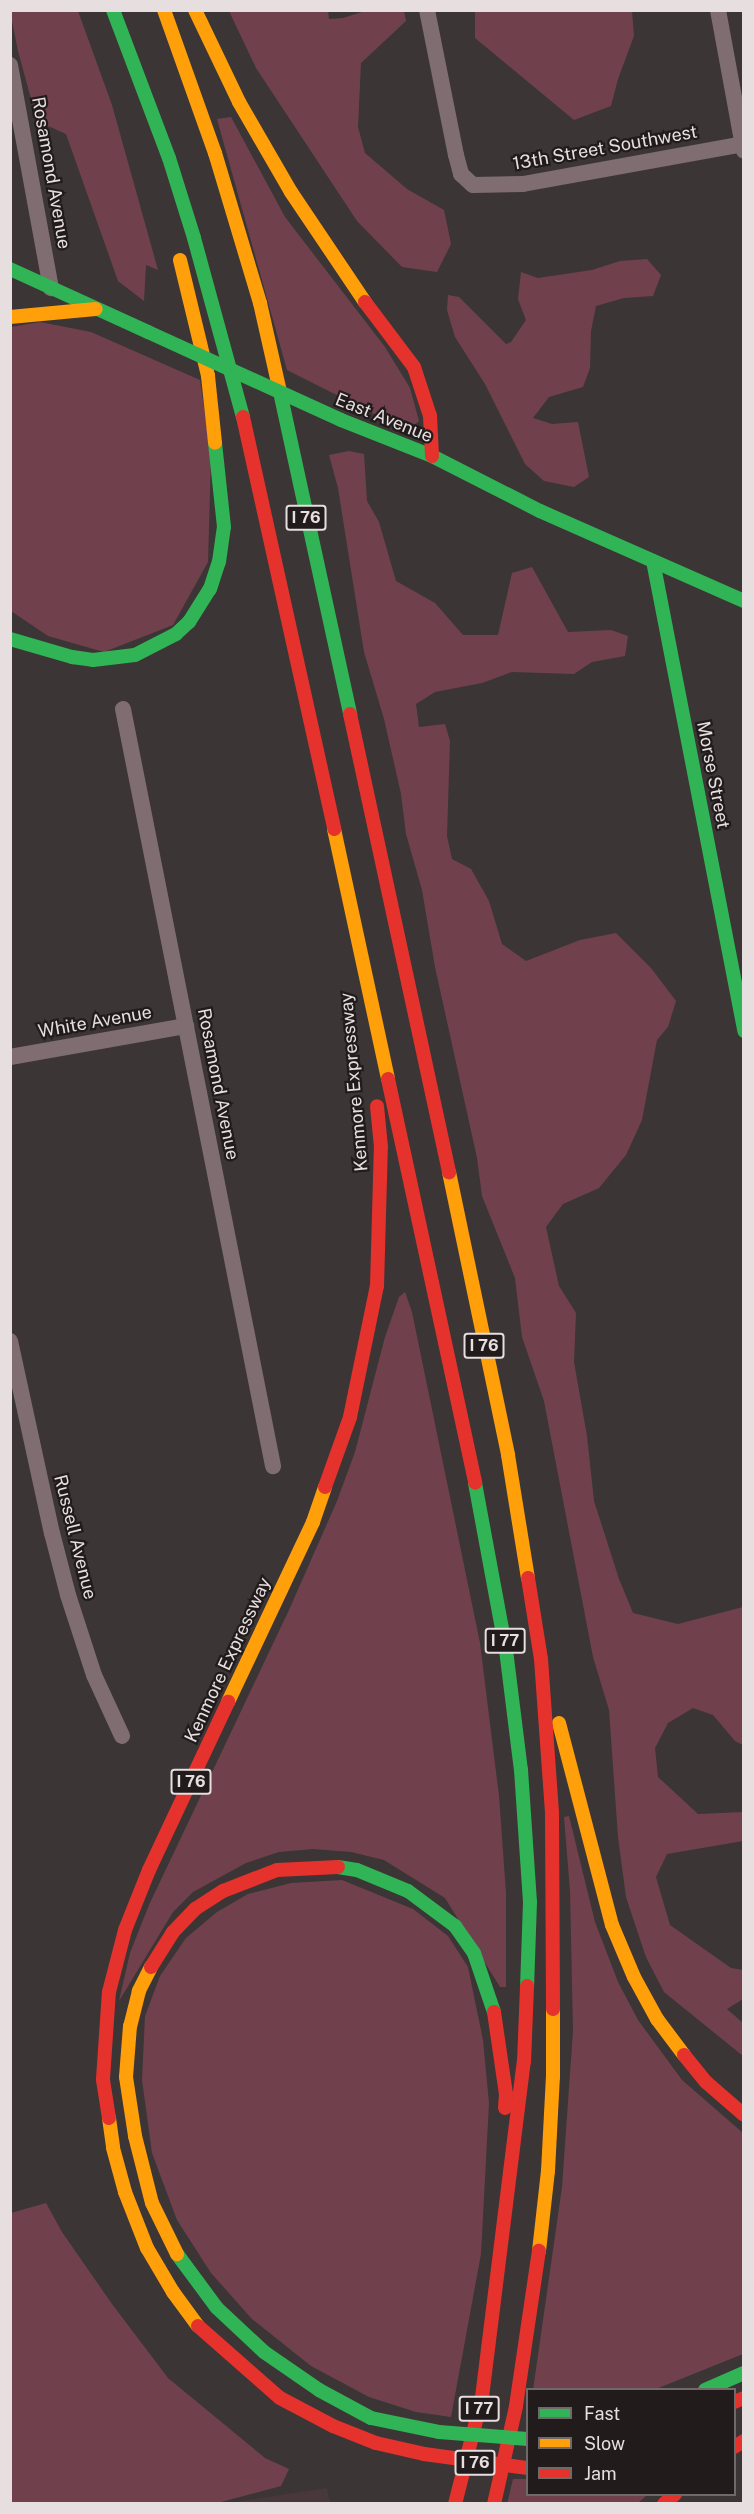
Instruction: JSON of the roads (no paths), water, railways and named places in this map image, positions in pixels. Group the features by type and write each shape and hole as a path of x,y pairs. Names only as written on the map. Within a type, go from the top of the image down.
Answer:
{"main road":[{"name":"I 76","path":"113,10 187,215 240,408 363,972"},
{"name":"I 76","path":"164,10 215,153 260,303 420,1034 508,1455 541,1659 612,1925 630,1969 647,2002 674,2044 706,2082 744,2115"},
{"path":"195,10 239,102 291,192 374,316 414,367 428,407 432,456"},
{"path":"126,45 158,170"},
{"path":"15,634 47,650 72,657 105,659 135,655 155,647 189,622 215,576 224,527 208,376 178,249"},
{"name":"East Avenue","path":"10,269 341,420 432,456 540,510 744,602"},
{"path":"10,317 96,309"},
{"name":"Morse Street","path":"653,561 744,1031"},
{"name":"I 77","path":"363,972 484,1524 506,1650 521,1770 530,1902 524,2062 482,2397 455,2504"},
{"name":"Kenmore Expressway","path":"363,972 381,1147 377,1286 362,1368 347,1428 313,1522 149,1870 125,1930 109,1992 104,2035 104,2079 113,2148 128,2201 147,2248 173,2292 202,2331 280,2398 333,2426 376,2444 477,2463 526,2468"},
{"name":"I 77","path":"494,2504 516,2406 534,2289 548,2171 553,2088 555,1989 552,1814 541,1659"},
{"path":"491,2321 506,2094 493,2008 474,1953 455,1926 408,1891 357,1870 329,1865 277,1870 223,1891 195,1909 173,1932 157,1956 139,1991 130,2026 126,2077 135,2136 157,2213 176,2253 217,2308 264,2352 319,2390 371,2418 439,2432 526,2439"},
{"path":"710,2388 744,2373"}],"street":[{"name":"13th Street Southwest","path":"427,10 456,155 462,174 472,185 523,184 743,146"},
{"path":"718,10 743,146"},
{"name":"Rosamond Avenue","path":"10,66 51,288"},
{"name":"Rosamond Avenue","path":"123,709 273,1466"},
{"name":"White Avenue","path":"10,1057 186,1026"},
{"name":"Russell Avenue","path":"10,1341 52,1533 68,1594 94,1675 122,1736"}]}
